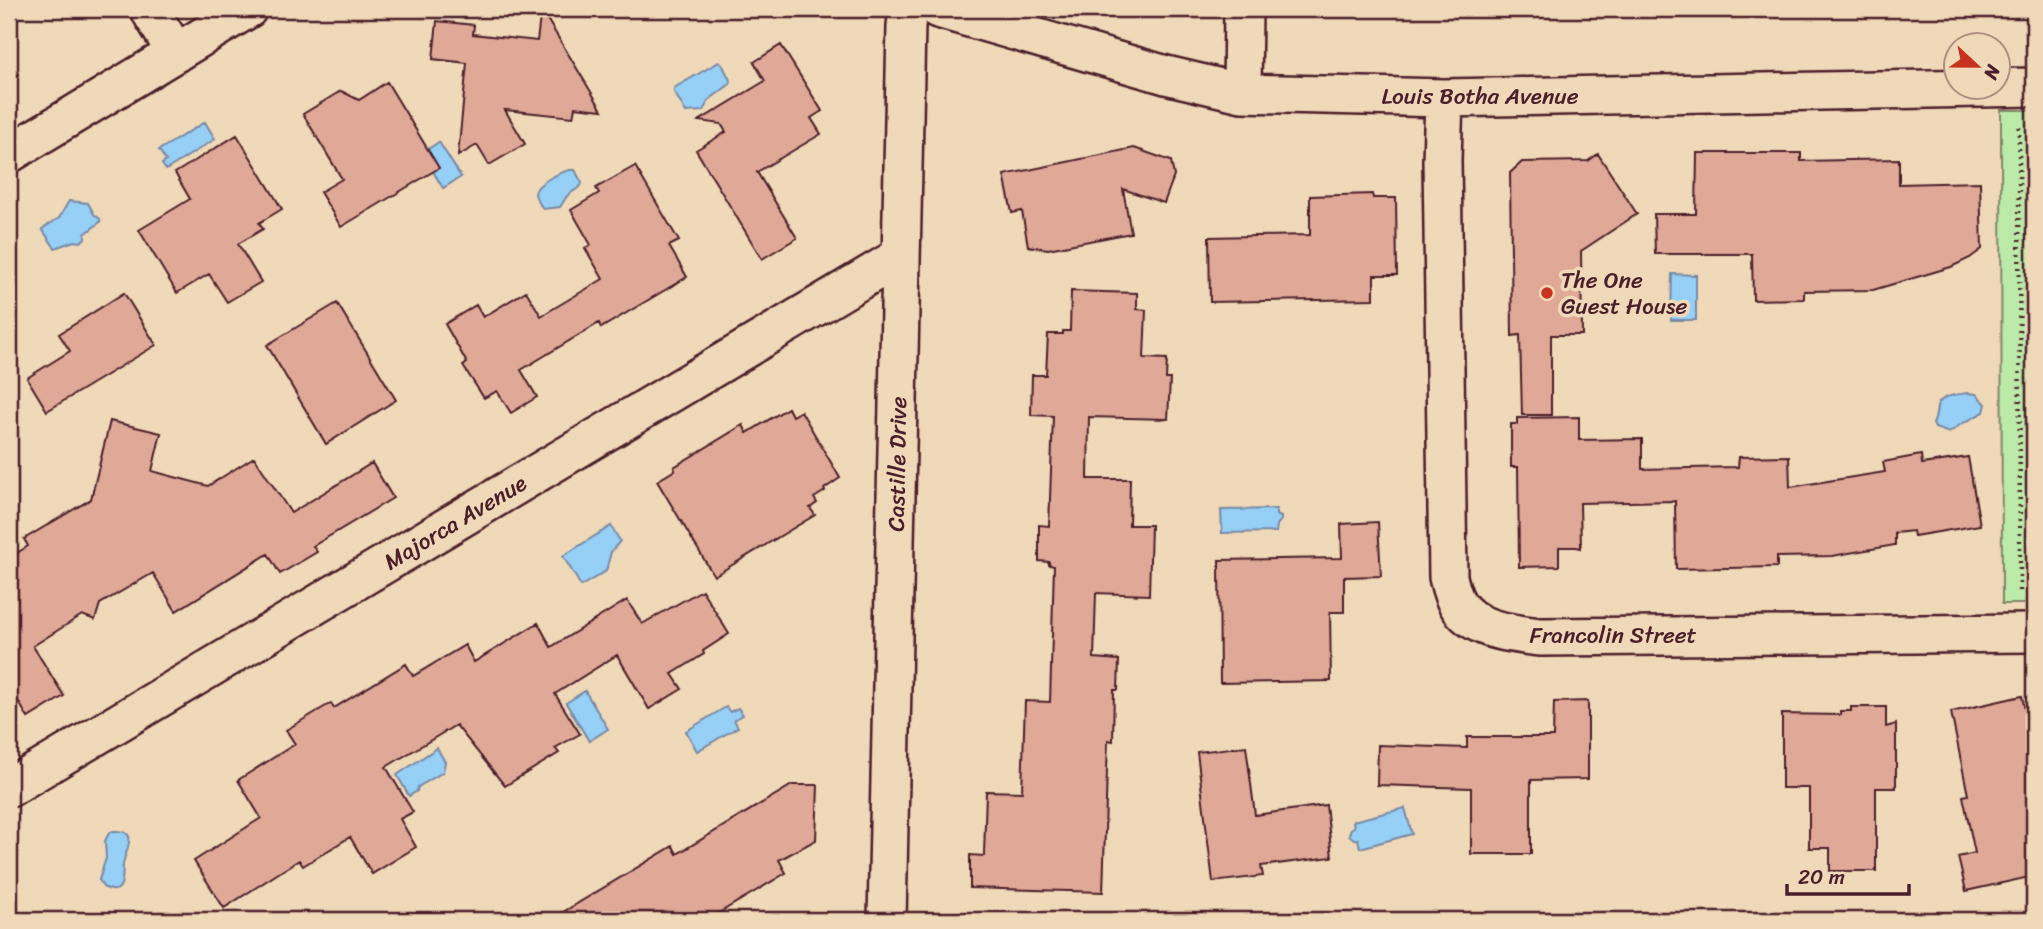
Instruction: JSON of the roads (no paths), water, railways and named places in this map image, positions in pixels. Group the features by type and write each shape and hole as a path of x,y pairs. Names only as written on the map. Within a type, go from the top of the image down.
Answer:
{"street":[{"path":"149,9 176,53"},
{"path":"9,154 248,9"},
{"name":"Castille Drive","path":"882,917 908,9"},
{"name":"Louis Botha Avenue","path":"938,9 1166,75 1242,93 1444,98 2026,87"},
{"path":"1242,93 1243,9"},
{"name":"Francolin Street","path":"1444,98 1442,160 1447,577 1457,603 1466,615 1479,624 1499,631 1540,637 2027,633"},
{"name":"Majorca Avenue","path":"9,788 901,256"}],"water":[{"path":"719,62 730,84 709,100 703,111 686,112 674,88"},
{"path":"205,122 215,139 166,170 162,164 166,161 159,150"},
{"path":"439,142 461,177 443,188 422,153"},
{"path":"575,170 581,186 567,196 560,207 543,209 535,195 536,189 550,178"},
{"path":"69,201 88,203 100,222 85,234 81,242 74,241 55,248 42,229 59,218"},
{"path":"1672,274 1696,275 1696,320 1671,320"},
{"path":"1967,393 1976,394 1986,404 1984,412 1949,433 1935,428 1933,424 1941,400"},
{"path":"1276,509 1276,515 1281,517 1281,520 1276,532 1222,533 1221,510"},
{"path":"611,526 620,541 611,552 606,571 581,586 563,556"},
{"path":"585,691 608,729 589,741 566,703"},
{"path":"726,707 730,712 738,708 743,715 734,720 738,727 697,751 686,731"},
{"path":"437,748 445,762 443,772 418,787 417,791 409,796 397,775"},
{"path":"1405,808 1412,834 1360,848 1358,839 1349,835 1354,827 1353,821"},
{"path":"113,831 127,834 129,842 121,885 110,890 103,887 99,880 106,858 105,841"}],"place":[{"name":"The One Guest House","path":"1547,293"}]}
